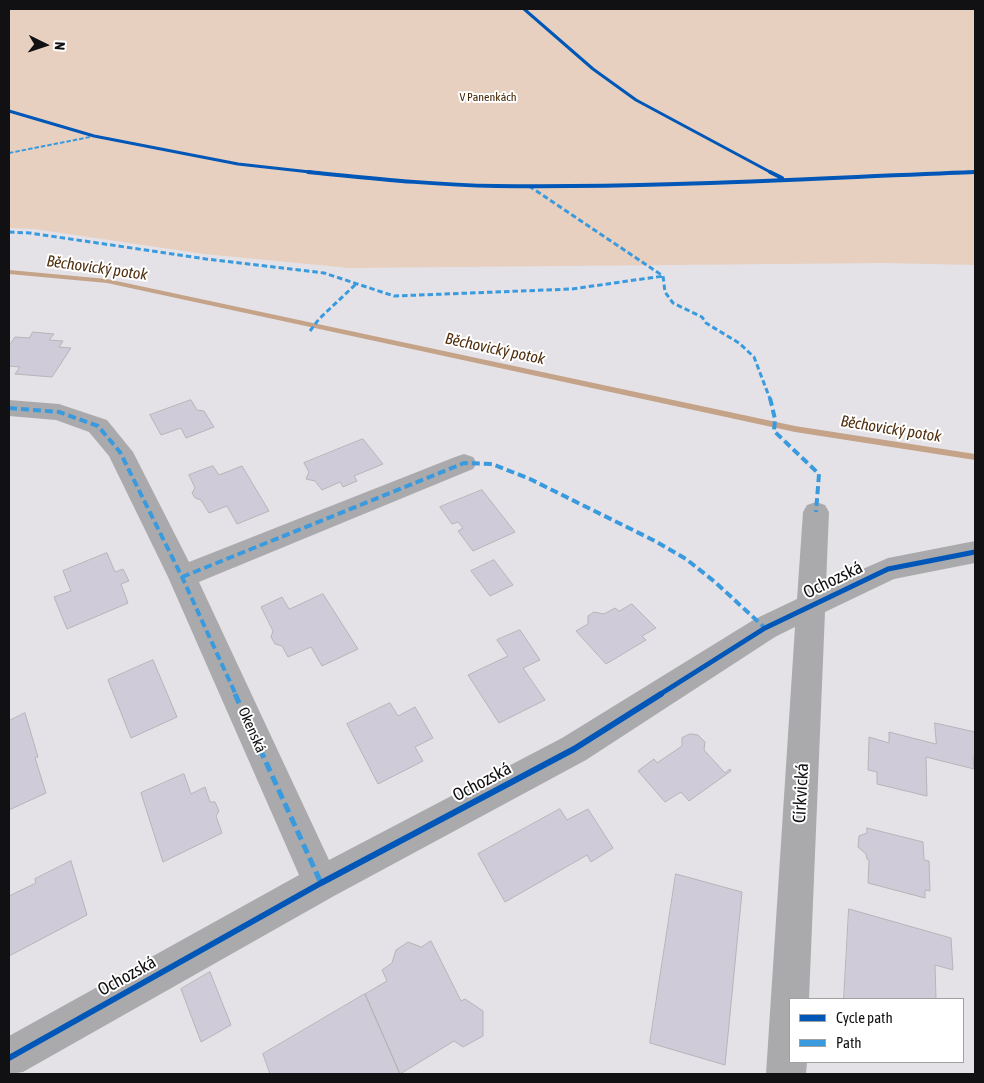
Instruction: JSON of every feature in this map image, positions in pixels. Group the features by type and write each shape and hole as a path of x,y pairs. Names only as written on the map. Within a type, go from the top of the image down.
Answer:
{"street":[{"name":"Okenská","path":"9,408 59,412 98,426 120,452 182,577 321,883"},
{"path":"182,577 464,463"},
{"name":"Církvická","path":"790,998 816,512"},
{"name":"Ochozská","path":"9,1058 321,883 574,750 765,628 888,569 975,552"},
{"name":"Církvická","path":"786,1074 789,1016"}],"green space":[{"name":"V Panenkách","path":"9,9 975,9 975,265 885,263 349,268 204,254 34,229 9,228"}],"building":[{"path":"33,332 54,334 49,340 63,341 59,347 71,348 52,377 15,374 20,367 9,366 9,346 15,337 29,338"},
{"path":"191,400 197,410 204,411 214,427 186,438 181,428 161,435 150,415"},
{"path":"363,439 383,464 354,476 357,481 343,487 340,482 322,490 315,481 306,479 309,472 304,463"},
{"path":"213,466 219,475 242,466 269,511 237,524 227,506 209,513 201,500 195,498 192,493 195,488 189,475"},
{"path":"482,490 515,532 473,551 458,531 463,528 458,522 452,524 440,507"},
{"path":"107,553 115,572 123,569 129,581 121,584 128,603 67,629 54,597 71,591 63,571"},
{"path":"494,560 513,585 490,596 471,571"},
{"path":"323,594 358,649 322,666 311,647 288,657 282,646 275,644 271,637 273,631 261,607 282,597 289,609"},
{"path":"632,604 656,628 642,636 646,640 606,664 576,631 588,624 588,616 594,612 604,614 615,608 619,611"},
{"path":"520,630 540,660 523,668 545,700 499,723 468,675 508,656 497,640"},
{"path":"153,660 177,717 131,738 108,680"},
{"path":"390,703 398,716 415,707 433,738 415,747 423,761 378,784 347,724"},
{"path":"25,713 38,757 35,758 46,793 9,810 9,721"},
{"path":"935,723 975,732 974,769 926,757 927,796 877,784 877,772 868,770 869,737 889,743 889,732 936,744"},
{"path":"690,734 698,735 705,742 704,750 725,773 730,769 731,771 689,801 681,792 665,802 638,771 654,759 657,763 682,746 682,738"},
{"path":"184,774 191,794 205,787 210,802 215,802 219,811 216,816 222,833 163,862 141,793"},
{"path":"560,809 567,820 588,809 613,848 591,862 587,855 505,902 478,854"},
{"path":"867,828 923,842 924,860 929,861 930,891 925,890 925,898 868,883 869,860 866,854 858,847 859,836 867,833"},
{"path":"71,861 87,915 9,956 9,896 36,883 35,879"},
{"path":"676,874 742,892 725,1065 650,1043"},
{"path":"849,909 951,938 953,970 935,965 936,998 844,998"},
{"path":"431,941 461,1001 465,999 483,1011 483,1036 463,1047 454,1041 400,1074 365,994 387,981 382,970 392,963 396,950 408,942 421,947"},
{"path":"210,972 231,1025 201,1042 181,989"},
{"path":"365,994 400,1074 270,1074 263,1054"}],"waterway":[{"name":"Běchovický potok","path":"9,272 107,281 795,429 975,457"}],"marked path":[{"path":"9,153 90,137"},
{"path":"529,186 663,276 665,292 673,303 702,317 706,323 739,343 754,357 769,395 775,419 774,431 819,474 816,512"},
{"path":"9,232 30,233 206,259 324,273 394,296 572,289 663,276"},
{"path":"310,331 319,319 356,284"},
{"path":"9,408 59,412 98,426 120,452 182,577 321,883"},
{"path":"182,577 464,463 492,464 530,479 655,541 686,559 715,582 765,628"}],"cycle path":[{"path":"524,9 593,69 636,100 782,178"},
{"path":"9,111 94,136 238,164 375,179 495,186 662,184 975,172"},
{"path":"9,1058 321,883 574,749 765,628 888,569 975,552"}]}
